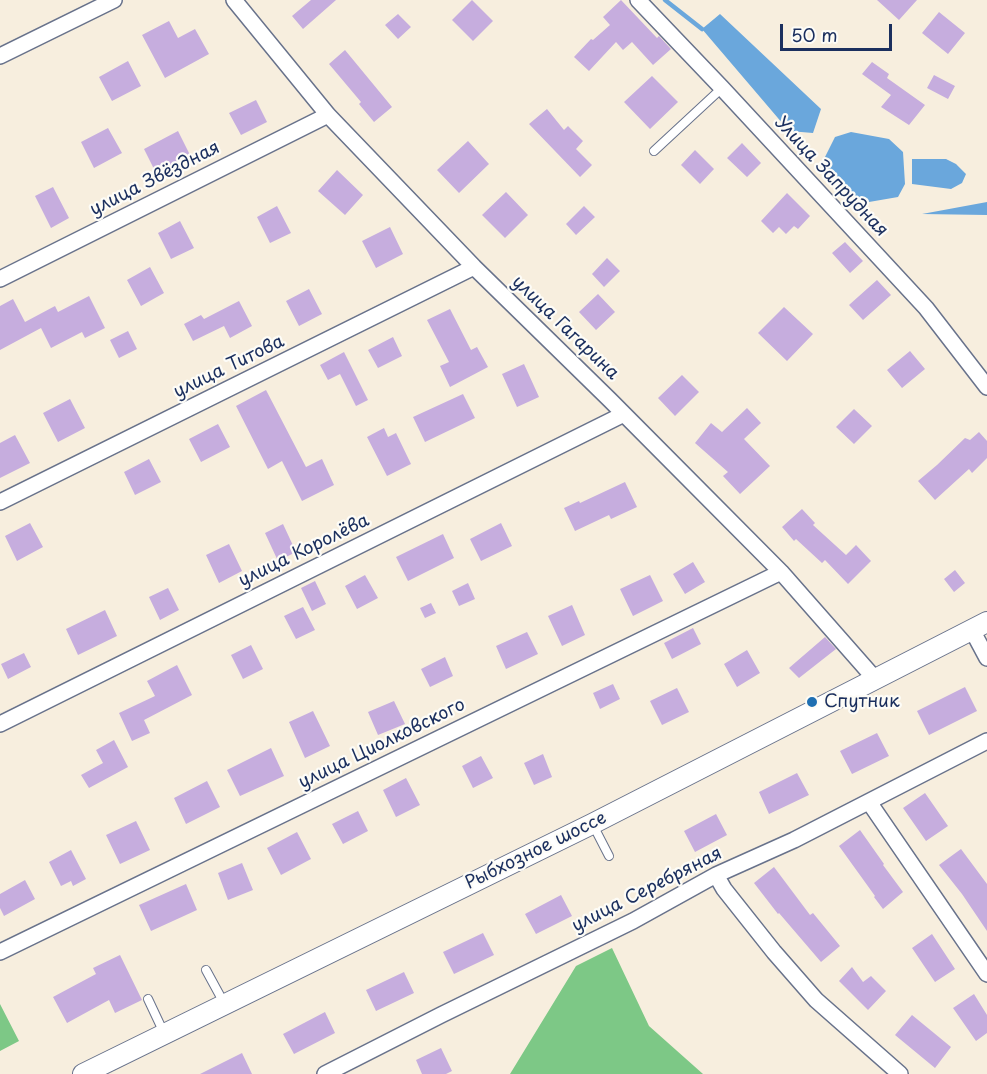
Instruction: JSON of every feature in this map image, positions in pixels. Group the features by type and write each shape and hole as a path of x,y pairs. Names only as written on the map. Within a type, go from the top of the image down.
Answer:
{"street":[{"path":"0,56 114,0"},
{"name":"улица Гагарина","path":"234,0 328,115 474,267 781,572 876,680"},
{"name":"Улица Запрудная","path":"638,0 926,308 987,387"},
{"name":"улица Звёздная","path":"0,279 328,115"},
{"name":"улица Титова","path":"0,502 474,267"},
{"name":"улица Королёва","path":"0,724 624,414"},
{"name":"улица Циолковского","path":"0,952 781,572"},
{"path":"979,626 987,658"},
{"name":"Рыбхозное шоссе","path":"83,1074 592,824 979,626"},
{"name":"улица Серебряная","path":"325,1074 633,921 716,875 794,840 987,741"},
{"path":"869,802 987,974"},
{"path":"716,875 724,889 774,952 816,1000 900,1074"}],"lane":[{"path":"654,151 722,88"},
{"path":"592,824 609,856"},
{"path":"206,970 224,1005"},
{"path":"148,999 165,1034"}],"green space":[{"path":"612,948 649,1026 703,1074 510,1074 576,966"},
{"path":"0,1004 19,1041 0,1051"}],"water":[{"path":"720,14 821,109 813,133 789,131 702,29"},
{"path":"851,132 889,139 903,152 905,184 898,197 869,202 854,197 828,169 825,157 835,137"},
{"path":"912,159 946,159 956,164 966,174 962,183 951,189 912,184"},
{"path":"987,202 987,215 922,214"}],"building":[{"path":"311,0 336,0 303,29 292,16"},
{"path":"472,0 493,21 473,41 452,20"},
{"path":"621,0 657,38 659,36 671,49 653,65 632,42 623,50 616,42 589,71 574,57 591,39 593,40 610,25 603,17"},
{"path":"877,0 917,0 899,20"},
{"path":"939,12 965,33 948,54 922,33"},
{"path":"398,14 411,27 398,39 385,25"},
{"path":"169,21 178,38 195,29 209,54 165,78 142,35"},
{"path":"345,50 392,107 374,122 359,104 361,102 329,64"},
{"path":"128,61 141,86 112,101 99,77"},
{"path":"872,62 889,74 887,78 925,105 909,125 881,107 891,95 862,74"},
{"path":"934,75 955,86 948,99 927,88"},
{"path":"652,76 678,102 650,129 624,102"},
{"path":"256,100 267,122 241,135 229,113"},
{"path":"547,109 564,130 568,126 583,141 576,149 592,165 580,177 529,124"},
{"path":"108,128 122,153 94,168 81,142"},
{"path":"178,131 190,155 156,173 144,149"},
{"path":"468,141 489,164 459,193 437,170"},
{"path":"742,143 761,163 747,177 727,158"},
{"path":"695,150 714,169 700,184 681,165"},
{"path":"337,170 363,195 345,215 318,191"},
{"path":"53,187 69,218 51,228 35,196"},
{"path":"506,192 528,215 505,238 482,215"},
{"path":"787,193 810,216 798,229 794,226 786,234 779,227 773,233 761,221"},
{"path":"277,206 291,233 270,243 257,217"},
{"path":"584,206 595,217 576,235 566,224"},
{"path":"180,221 194,248 171,259 158,233"},
{"path":"390,227 403,254 376,268 362,241"},
{"path":"845,242 863,261 850,273 832,253"},
{"path":"607,258 620,271 604,287 592,274"},
{"path":"150,267 164,293 141,306 127,280"},
{"path":"877,280 891,295 863,320 849,305"},
{"path":"309,289 322,314 299,326 286,301"},
{"path":"598,294 615,312 596,330 579,312"},
{"path":"89,296 105,328 85,338 82,332 51,348 41,328 0,350 0,306 13,299 25,322 55,306 58,312"},
{"path":"239,301 252,326 230,338 224,326 193,341 184,324 201,315 204,319"},
{"path":"784,307 813,334 787,361 758,333"},
{"path":"450,309 471,350 477,347 488,367 450,387 440,366 449,362 427,320"},
{"path":"128,331 137,349 119,358 110,340"},
{"path":"393,337 402,356 378,368 368,350"},
{"path":"910,351 925,369 902,388 887,370"},
{"path":"344,352 368,400 356,406 340,374 328,380 320,365"},
{"path":"524,364 539,397 517,407 502,374"},
{"path":"682,375 699,392 675,416 658,398"},
{"path":"266,390 306,467 322,459 334,485 302,501 282,461 268,469 236,406"},
{"path":"463,394 475,418 425,442 413,417"},
{"path":"70,399 85,428 58,442 43,413"},
{"path":"747,408 761,423 744,439 770,466 740,494 723,476 728,472 695,443 711,423 722,432"},
{"path":"854,409 872,426 854,444 836,427"},
{"path":"218,424 230,447 201,462 189,439"},
{"path":"384,428 388,437 396,433 411,464 387,476 367,437"},
{"path":"979,432 987,441 987,458 972,473 969,469 935,500 918,481 965,438 970,440"},
{"path":"15,435 30,463 0,478 0,443"},
{"path":"149,459 161,482 135,495 124,472"},
{"path":"625,482 637,507 611,519 609,515 575,531 564,508"},
{"path":"802,509 815,523 813,525 846,555 856,545 871,561 848,584 825,560 822,563 796,539 794,541 782,527"},
{"path":"30,523 43,547 17,561 5,536"},
{"path":"501,523 512,546 481,561 470,539"},
{"path":"283,524 296,552 278,561 265,533"},
{"path":"443,534 454,558 408,581 396,557"},
{"path":"229,544 242,571 219,583 206,555"},
{"path":"693,562 705,582 685,594 673,574"},
{"path":"955,570 965,583 954,592 944,579"},
{"path":"365,575 378,598 357,609 345,586"},
{"path":"650,575 663,601 633,616 620,589"},
{"path":"315,581 326,604 312,611 301,588"},
{"path":"468,583 475,599 459,606 452,591"},
{"path":"168,588 179,610 160,620 149,597"},
{"path":"431,603 436,613 425,618 420,608"},
{"path":"572,605 585,635 562,646 548,616"},
{"path":"303,607 315,630 296,639 284,616"},
{"path":"105,610 117,636 78,655 66,629"},
{"path":"693,628 701,644 672,659 664,643"},
{"path":"527,632 538,654 506,669 496,646"},
{"path":"825,637 836,649 799,678 789,668"},
{"path":"251,645 263,669 243,679 231,655"},
{"path":"747,650 760,673 737,687 724,664"},
{"path":"24,653 31,667 8,679 1,664"},
{"path":"445,657 453,676 430,687 421,669"},
{"path":"177,665 192,695 144,720 150,733 132,741 119,713 155,696 147,681"},
{"path":"613,684 620,699 600,709 593,693"},
{"path":"965,687 977,711 929,735 917,711"},
{"path":"677,688 689,712 662,725 650,701"},
{"path":"394,701 405,724 378,735 368,712"},
{"path":"313,711 330,746 305,758 289,722"},
{"path":"877,733 889,756 852,774 840,751"},
{"path":"114,740 128,767 89,788 81,775 103,763 96,750"},
{"path":"271,748 284,776 240,796 227,770"},
{"path":"543,754 552,777 534,785 524,763"},
{"path":"481,756 493,778 473,788 462,766"},
{"path":"797,773 809,795 769,814 759,792"},
{"path":"406,778 420,805 396,817 383,790"},
{"path":"207,781 220,807 186,824 174,798"},
{"path":"925,793 948,826 926,841 903,808"},
{"path":"358,811 368,831 343,844 332,824"},
{"path":"716,814 727,835 695,852 684,831"},
{"path":"136,821 150,850 120,864 106,835"},
{"path":"860,830 903,892 883,909 839,846"},
{"path":"297,832 311,859 281,875 267,848"},
{"path":"961,849 987,884 987,931 939,865"},
{"path":"71,850 86,879 73,886 71,881 61,886 49,862"},
{"path":"242,863 253,890 228,900 218,873"},
{"path":"774,867 810,915 813,913 840,946 821,962 754,883"},
{"path":"25,880 35,899 4,916 0,908 0,894"},
{"path":"186,884 197,910 151,931 139,905"},
{"path":"561,895 572,916 536,934 525,914"},
{"path":"483,933 494,955 454,974 443,952"},
{"path":"932,934 955,969 935,982 912,948"},
{"path":"120,955 142,1000 115,1013 109,1000 67,1023 53,997 96,974 93,968"},
{"path":"852,967 863,982 871,976 886,991 868,1010 839,981"},
{"path":"404,972 414,993 376,1011 366,990"},
{"path":"974,994 987,1015 987,1033 976,1041 953,1008"},
{"path":"325,1012 335,1033 294,1054 283,1034"},
{"path":"912,1015 951,1047 935,1068 895,1035"},
{"path":"441,1048 452,1071 446,1074 422,1074 416,1060"},
{"path":"242,1053 252,1074 200,1074"}],"waterway":[{"path":"665,0 702,29"}],"place":[{"name":"Спутник","path":"812,702"}]}
